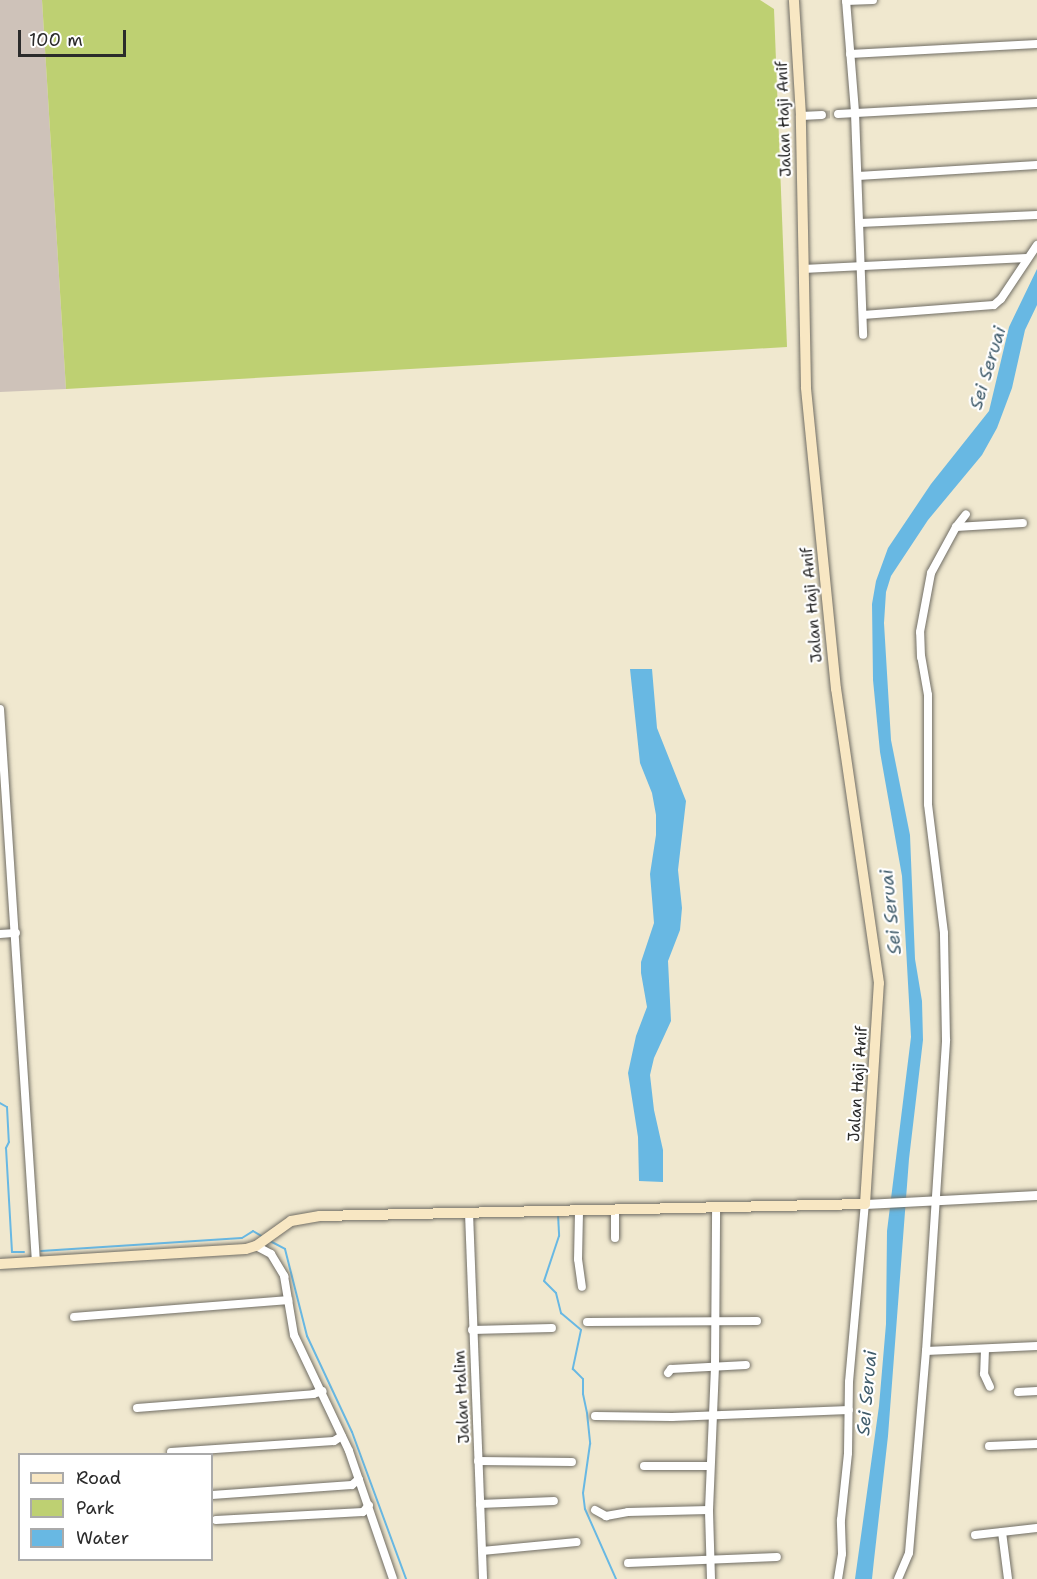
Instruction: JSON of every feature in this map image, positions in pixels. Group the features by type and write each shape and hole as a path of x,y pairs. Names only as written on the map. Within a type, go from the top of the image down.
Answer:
{"main road":[{"name":"Jalan Haji Anif","path":"794,0 801,116 806,387 830,638 879,983 865,1203"},
{"path":"0,1264 246,1249 258,1244 291,1221 305,1217 579,1212 865,1203"}],"street":[{"path":"863,335 855,113 846,1 873,0"},
{"path":"850,54 1037,44"},
{"path":"838,114 1037,103"},
{"path":"801,116 822,115"},
{"path":"858,176 1037,165"},
{"path":"860,223 1037,215"},
{"path":"863,315 994,305 1001,299 1037,245"},
{"path":"803,269 1027,258"},
{"path":"898,1579 909,1553 945,1080 944,933 928,804 928,695 921,657 920,632 931,573 956,527 966,514"},
{"path":"956,527 1023,523"},
{"path":"0,709 36,1262"},
{"path":"0,934 16,933"},
{"path":"838,1579 842,1554 841,1520 849,1382 865,1203 1037,1195"},
{"path":"711,1579 709,1510 715,1366 716,1208"},
{"path":"615,1211 615,1238"},
{"path":"579,1212 578,1259 582,1287"},
{"name":"Jalan Halim","path":"469,1213 483,1579"},
{"path":"258,1244 271,1254 285,1276 294,1335 323,1391 342,1436 369,1505 393,1579"},
{"path":"74,1317 288,1300"},
{"path":"587,1323 757,1321"},
{"path":"472,1330 552,1328"},
{"path":"926,1351 1037,1346"},
{"path":"985,1349 984,1374 990,1387"},
{"path":"668,1373 671,1369 746,1365"},
{"path":"137,1408 314,1394 323,1391"},
{"path":"1018,1392 1037,1391"},
{"path":"595,1416 712,1416 849,1410"},
{"path":"171,1452 334,1441 342,1436"},
{"path":"988,1446 1037,1444"},
{"path":"478,1461 572,1462"},
{"path":"644,1466 710,1466"},
{"path":"213,1495 352,1485 359,1479"},
{"path":"480,1504 554,1501"},
{"path":"216,1520 363,1512 369,1505"},
{"path":"595,1510 606,1516 628,1512 709,1510"},
{"path":"975,1535 1037,1528"},
{"path":"1002,1532 1008,1579"},
{"path":"482,1551 577,1542"},
{"path":"628,1563 777,1557"}],"shaded area":[{"path":"0,0 42,0 66,389 0,392"}],"green space":[{"path":"42,0 760,0 774,9 787,347 66,389"}],"water":[{"path":"1037,269 1037,305 1025,330 1012,388 997,428 982,455 928,520 891,576 886,592 884,623 891,740 910,835 915,959 922,1001 923,1040 909,1159 888,1436 872,1579 855,1579 879,1406 886,1324 887,1231 911,1037 902,876 880,752 873,680 872,604 876,581 888,548 931,484 989,411 1009,327"},
{"path":"630,669 652,669 657,728 686,801 678,870 682,908 680,930 668,961 671,1021 654,1058 650,1075 654,1110 663,1150 663,1182 639,1181 638,1137 628,1073 636,1036 647,1007 641,962 654,923 650,874 656,835 656,815 652,793 640,763"}],"waterway":[{"path":"0,1103 7,1107 9,1142 6,1148 12,1252 24,1252"},
{"path":"558,1214 559,1236 544,1281 556,1293 561,1313 581,1330 573,1369 583,1379 590,1444 583,1493 585,1509 616,1579"},
{"path":"41,1251 242,1238 253,1231 263,1237"},
{"path":"270,1241 285,1249 307,1336 352,1432 406,1579"}],"tunnel":[{"path":"822,115 838,114"}],"water label":[{"name":"Sei Seruai","path":"988,368"},
{"name":"Sei Seruai","path":"891,912"},
{"name":"Sei Seruai","path":"867,1393"}]}
